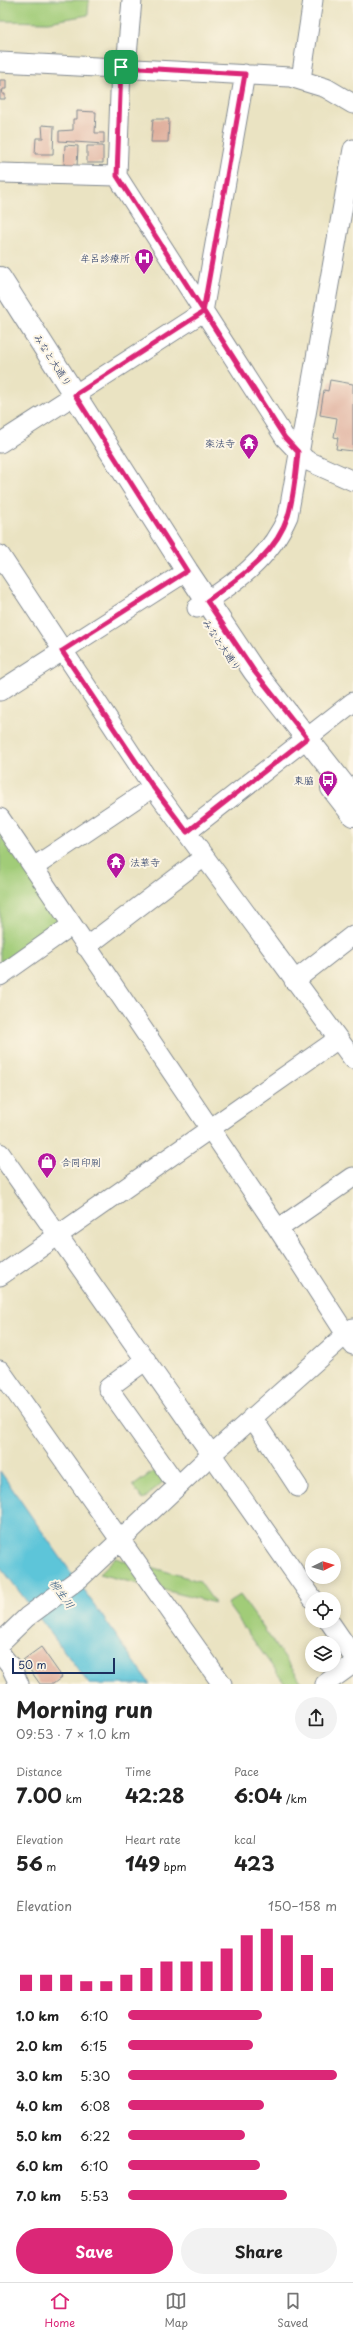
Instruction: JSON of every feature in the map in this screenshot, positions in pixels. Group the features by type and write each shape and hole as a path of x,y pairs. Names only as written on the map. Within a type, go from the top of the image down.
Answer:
{"main road":[{"name":"みなと大通り","path":"0,278 70,398 182,574 202,604 254,671 353,815"},
{"name":"みなと大通り","path":"0,303 70,398"},
{"name":"みなと大通り","path":"303,741 353,797"}],"street":[{"path":"132,0 124,67 117,176 285,438 306,460 353,481"},
{"path":"301,79 313,0"},
{"path":"0,62 124,67 245,74 301,79 326,88 353,104"},
{"path":"0,443 203,312 245,74"},
{"path":"202,604 257,564 280,535 288,516 298,452 353,149"},
{"path":"0,173 117,176"},
{"path":"0,555 153,787 294,981 353,1059"},
{"path":"0,691 182,574"},
{"path":"187,832 353,702"},
{"path":"34,867 153,787"},
{"path":"0,818 86,947 351,1335 252,1417 119,1539 80,1578 27,1617 0,1643"},
{"path":"86,947 204,857"},
{"path":"0,976 72,925"},
{"path":"294,981 353,935"},
{"path":"0,1276 338,1039"},
{"path":"0,1152 57,1236 146,1360 308,1592"},
{"path":"278,1229 353,1177"},
{"path":"146,1360 108,1388 178,1485"},
{"path":"0,1370 222,1684"},
{"path":"252,1417 298,1487"},
{"path":"333,1628 353,1656"},
{"path":"0,1653 11,1667 19,1684"},
{"path":"325,1684 353,1664"}],"green space":[{"path":"0,0 89,0 88,15 48,22 0,21"},
{"path":"0,831 58,919 56,928 0,968"},
{"path":"158,1468 166,1479 143,1500 133,1486"},
{"path":"115,1558 129,1562 146,1586 99,1574"},
{"path":"147,1566 199,1581 215,1603 164,1590"},
{"path":"240,1595 303,1684 285,1684 227,1604"}],"water":[{"name":"柳生川","path":"0,1471 150,1684 89,1684 0,1566"}],"building":[{"path":"0,80 6,80 6,89 3,89 2,94 5,94 5,99 0,99"},
{"path":"77,111 96,112 95,133 104,133 104,144 59,141 59,131 73,130 73,119 77,119"},
{"path":"153,119 169,119 168,142 151,142"},
{"path":"42,125 54,126 53,154 35,154 36,138 43,138"},
{"path":"65,145 78,146 77,167 64,166"},
{"path":"87,146 103,146 103,163 87,163"},
{"path":"330,380 353,384 353,451 336,449 338,438 334,437 337,418 320,415 324,390 328,391"},
{"path":"41,1647 62,1677 53,1684 40,1684 23,1660"}],"place":[{"name":"牟呂診療所","path":"144,275"},
{"name":"楽法寺","path":"249,460"},
{"name":"東脇","path":"328,797"},
{"name":"法華寺","path":"116,879"},
{"name":"合同印刷","path":"47,1179"}],"route":[{"path":"121,67 116,168 117,176 203,312 285,438 298,452 294,488 288,516 280,535 257,564 207,601 254,671 307,738 187,832 153,787 62,651 187,571 75,395 203,312 245,74 121,67"}]}
